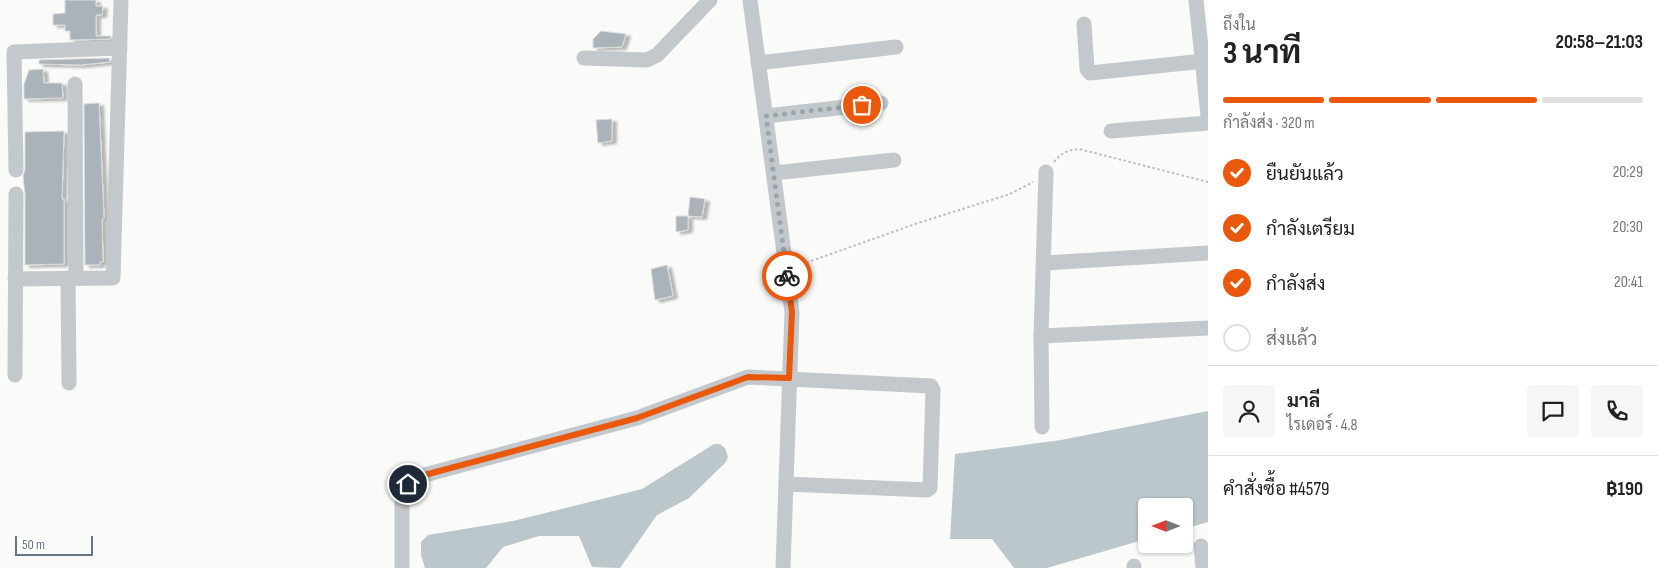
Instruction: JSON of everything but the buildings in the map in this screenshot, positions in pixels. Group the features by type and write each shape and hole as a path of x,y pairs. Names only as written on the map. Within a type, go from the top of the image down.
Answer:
{"street":[{"path":"15,279 113,278 121,0"},
{"path":"584,58 648,60 657,55 710,0"},
{"path":"750,0 792,312 783,568"},
{"path":"1196,0 1207,83 1208,116"},
{"path":"1084,24 1087,69 1090,73 1204,62"},
{"path":"758,63 896,47"},
{"path":"16,170 14,52 120,48"},
{"path":"69,383 75,84"},
{"path":"766,116 881,103"},
{"path":"1111,131 1208,123"},
{"path":"774,173 894,160"},
{"path":"1042,427 1041,336 1046,172"},
{"path":"15,375 16,194"},
{"path":"1044,263 1208,253"},
{"path":"1041,336 1208,328"},
{"path":"402,568 402,501 408,484 417,477 637,418 748,377 928,384 933,390 930,488 922,491 786,484"},
{"path":"1201,546 1203,568"}],"path":[{"path":"786,269 918,223 1010,194 1039,179 1060,155 1070,150 1079,149 1208,182"}],"shaded area":[{"path":"1208,411 1208,522 1193,526 1193,498 1138,498 1138,541 1047,568 1014,568 992,539 950,539 955,454 1061,440"},
{"path":"714,444 720,444 725,448 728,457 726,462 689,498 657,515 620,568 592,567 579,536 539,536 503,547 486,568 425,568 421,555 421,542 428,535 513,521 642,489"}],"way so far":[{"path":"787,276 766,116 862,105"}],"route":[{"path":"408,484 417,477 637,418 748,377 789,378 792,312 787,276"}]}
